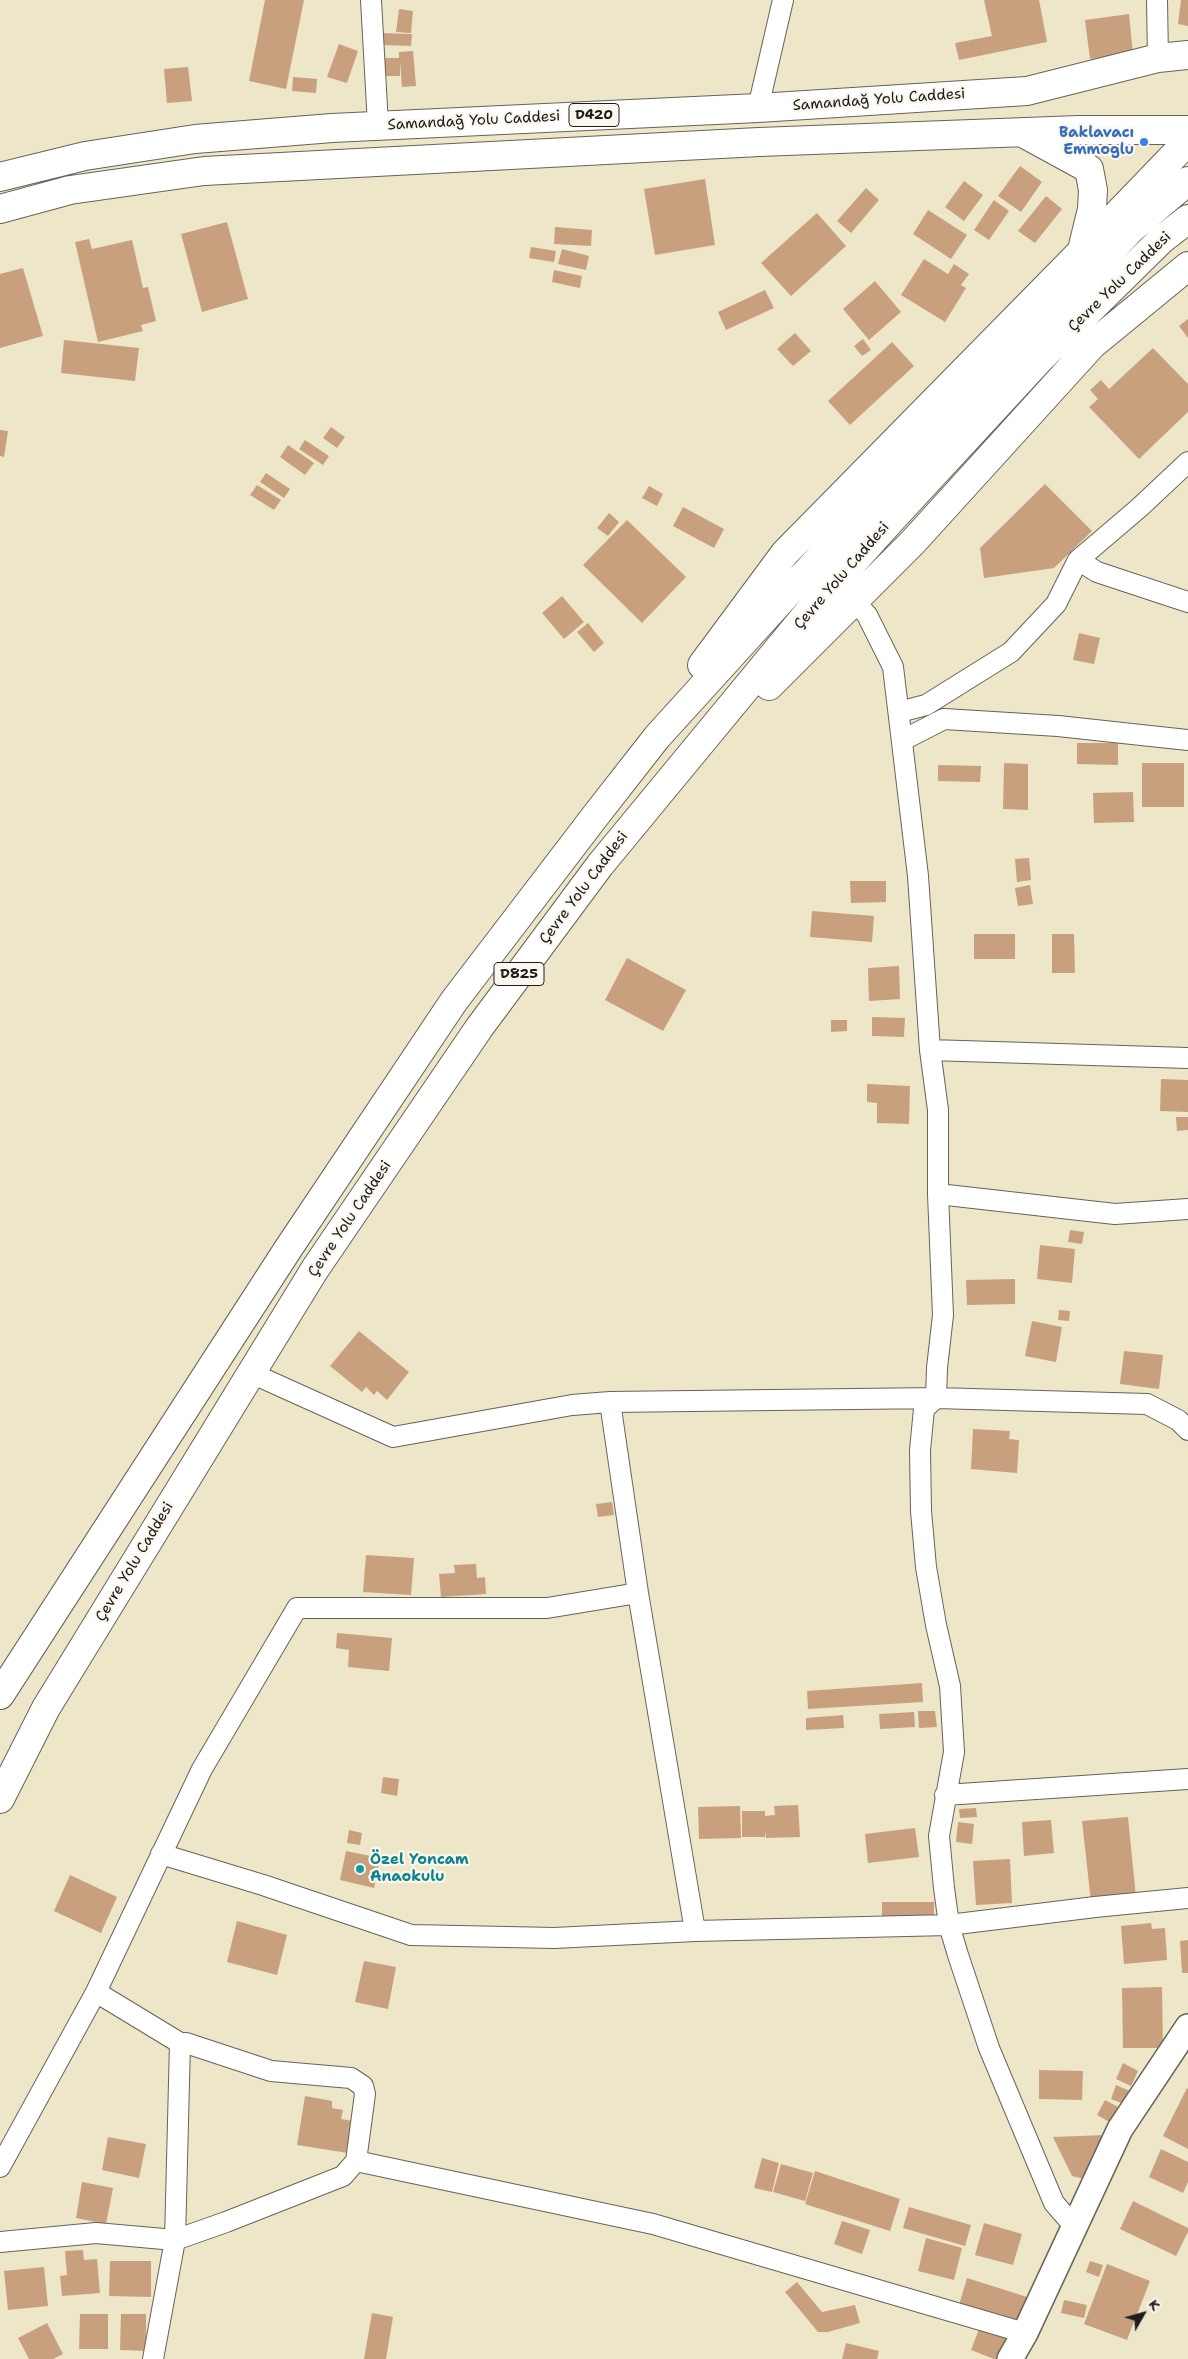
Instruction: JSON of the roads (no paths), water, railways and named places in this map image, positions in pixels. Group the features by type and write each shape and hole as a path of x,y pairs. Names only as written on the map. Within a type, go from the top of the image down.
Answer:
{"highway":[{"name":"Samandağ Yolu Caddesi","path":"0,177 85,156 194,140 378,125 758,108 1026,91 1158,58 1188,54"},
{"name":"D420","path":"0,210 70,190 204,170 759,142 1023,133 1188,130"},
{"path":"1023,133 1089,168 1094,190 1092,209 1081,252"},
{"path":"657,737 688,683 785,553 1081,252 1188,140"},
{"name":"Çevre Yolu Caddesi","path":"0,1695 288,1249 454,1001 657,737 854,520 1131,229 1188,181"},
{"name":"Çevre Yolu Caddesi","path":"0,1799 46,1708 315,1269 479,1028 600,865 817,602 892,519 1040,358 1161,240 1188,219"},
{"path":"685,762 726,729 913,542 1092,345 1188,266"}],"street":[{"path":"372,0 378,125"},
{"path":"758,108 783,0"},
{"path":"1157,0 1158,58"},
{"path":"899,712 926,705 1012,652 1056,604 1078,560 1139,508 1188,462"},
{"path":"1078,560 1097,572 1188,602"},
{"path":"853,600 867,616 893,667 918,876 930,1050 938,1110 938,1194 943,1315 937,1368 936,1398 924,1410 920,1450 921,1511 926,1567 936,1625 950,1686 954,1752 939,1836 950,1925 989,2048 1025,2138 1054,2203 1074,2226"},
{"path":"903,740 944,719 1058,726 1188,740"},
{"path":"930,1050 1188,1058"},
{"path":"938,1194 1115,1214 1188,1209"},
{"path":"251,1373 393,1437 572,1404 936,1398 1147,1404 1178,1420 1188,1430"},
{"path":"610,1402 638,1593 695,1930"},
{"path":"0,2167 96,1992 202,1769 297,1608 547,1608 638,1593"},
{"path":"945,1795 1188,1779"},
{"path":"161,1854 263,1885 411,1935 554,1938 695,1930 950,1925 1095,1907 1188,1898"},
{"path":"0,2242 96,2232 175,2240 343,2176 356,2161 365,2094 363,2086 350,2078 271,2071 186,2043 180,2043 96,1992"},
{"path":"1010,2359 1025,2333 1120,2130 1188,2027"},
{"path":"153,2359 175,2240 180,2043"},
{"path":"356,2161 653,2224 1025,2333"}],"place":[{"name":"Baklavacı Emmoglu","path":"1144,142"},
{"name":"Özel Yoncam Anaokulu","path":"360,1869"}]}
